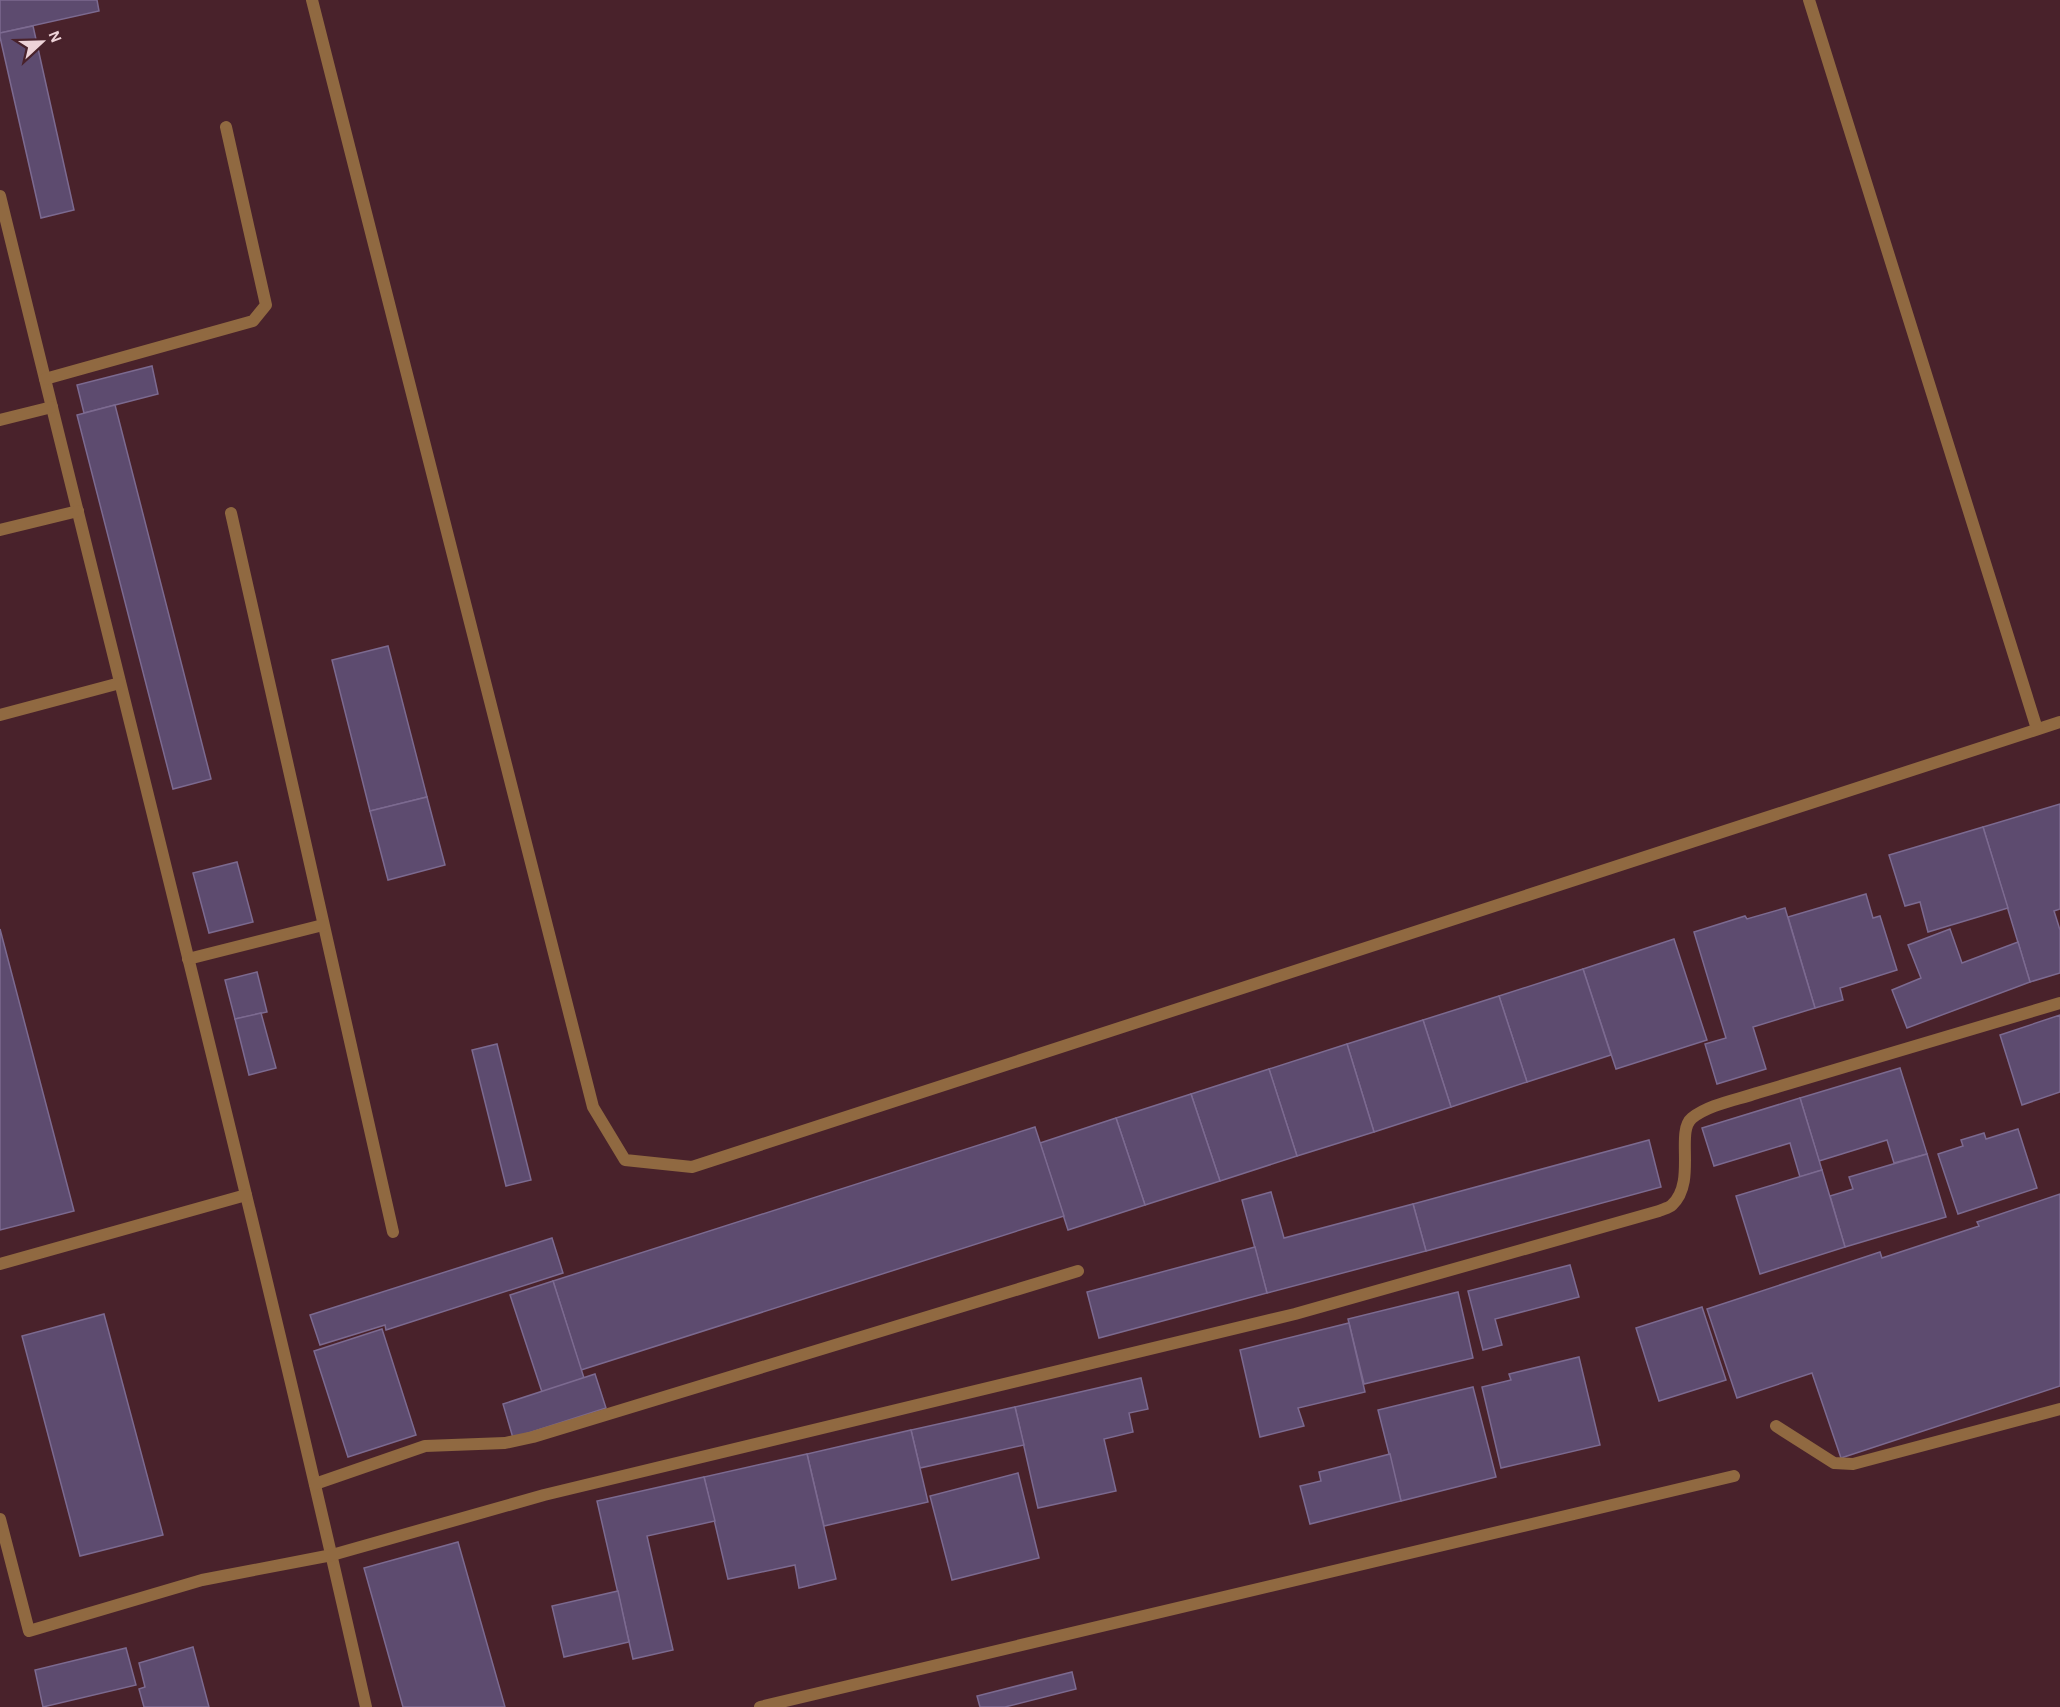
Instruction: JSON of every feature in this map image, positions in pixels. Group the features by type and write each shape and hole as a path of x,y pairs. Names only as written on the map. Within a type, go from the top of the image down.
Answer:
{"lane":[{"path":"312,0 593,1107 625,1160 692,1167 2060,722"},
{"path":"1809,0 2037,729"},
{"path":"45,378 253,321 266,305 226,128"},
{"path":"0,196 246,1196 366,1707"},
{"path":"0,420 52,407"},
{"path":"0,530 78,511"},
{"path":"231,513 393,1232"},
{"path":"0,715 120,683"},
{"path":"188,959 323,925"},
{"path":"0,1519 3,1542 29,1631 201,1581 332,1555 544,1495 1295,1314 1659,1211 1672,1205 1681,1189 1686,1172 1685,1132 1690,1119 1708,1110 1768,1089 2060,1003"},
{"path":"0,1264 246,1196"},
{"path":"315,1484 425,1446 505,1443 533,1437 1078,1271"},
{"path":"1776,1426 1834,1463 1853,1464 2060,1409"},
{"path":"760,1707 1734,1476"}],"building":[{"path":"0,0 97,0 99,11 0,33"},
{"path":"33,26 74,210 41,218 0,37 0,33"},
{"path":"152,366 158,394 84,413 77,385"},
{"path":"115,405 211,779 173,789 77,415"},
{"path":"388,646 427,797 370,811 332,660"},
{"path":"427,797 445,865 388,880 370,811"},
{"path":"2060,804 2060,909 2054,911 2060,930 2060,973 2030,982 1983,827"},
{"path":"1983,827 2008,908 1928,932 1920,902 1905,906 1889,855"},
{"path":"237,862 253,922 209,933 193,873"},
{"path":"1866,894 1873,918 1880,916 1897,970 1840,988 1843,1000 1815,1008 1788,917"},
{"path":"1785,908 1815,1008 1753,1027 1766,1069 1717,1084 1705,1044 1726,1038 1694,932 1745,916 1747,919"},
{"path":"0,929 74,1211 0,1230"},
{"path":"1950,929 1962,963 2018,942 2030,982 1907,1028 1892,990 1921,978 1908,945"},
{"path":"1674,939 1707,1040 1616,1069 1583,969"},
{"path":"1583,969 1611,1055 1527,1082 1499,996"},
{"path":"257,972 267,1012 235,1019 225,980"},
{"path":"1499,996 1527,1082 1451,1107 1423,1020"},
{"path":"261,1013 276,1068 249,1075 235,1019"},
{"path":"2060,1015 2060,1092 2022,1105 2000,1035"},
{"path":"1423,1020 1451,1107 1374,1132 1347,1044"},
{"path":"497,1044 531,1180 506,1186 472,1050"},
{"path":"1347,1044 1374,1132 1297,1156 1269,1069"},
{"path":"1900,1068 1927,1154 1894,1163 1887,1140 1819,1161 1800,1098"},
{"path":"1269,1069 1297,1156 1220,1181 1191,1094"},
{"path":"1191,1094 1220,1181 1145,1205 1116,1118"},
{"path":"1800,1098 1822,1170 1800,1177 1790,1143 1714,1166 1702,1128"},
{"path":"1116,1118 1145,1205 1068,1230 1040,1143"},
{"path":"1035,1127 1064,1216 581,1370 553,1281"},
{"path":"2018,1129 2037,1188 1958,1214 1938,1154 1963,1146 1961,1140 1984,1133 1986,1139"},
{"path":"1649,1140 1661,1187 1426,1251 1413,1204"},
{"path":"1927,1154 1946,1217 1845,1247 1830,1196 1853,1189 1849,1177"},
{"path":"1822,1170 1845,1247 1760,1274 1736,1196"},
{"path":"1271,1192 1284,1238 1413,1204 1426,1251 1267,1293 1242,1200"},
{"path":"2060,1194 2060,1386 1841,1458 1812,1373 1737,1398 1707,1309 1880,1252 1882,1258 1979,1226 1977,1222"},
{"path":"552,1238 563,1273 386,1330 385,1325 320,1345 310,1315"},
{"path":"1255,1247 1267,1293 1099,1338 1087,1292"},
{"path":"1570,1265 1579,1297 1495,1319 1502,1345 1483,1350 1468,1291"},
{"path":"553,1281 584,1378 542,1392 510,1295"},
{"path":"1458,1292 1473,1358 1364,1384 1348,1319"},
{"path":"1702,1307 1726,1380 1659,1401 1636,1328"},
{"path":"104,1314 163,1535 80,1556 22,1336"},
{"path":"1349,1323 1365,1392 1298,1408 1304,1426 1260,1437 1240,1350"},
{"path":"382,1329 416,1435 348,1457 314,1351"},
{"path":"1579,1357 1600,1445 1501,1468 1482,1387 1511,1380 1509,1374"},
{"path":"595,1374 606,1408 513,1438 503,1404"},
{"path":"1141,1378 1148,1409 1129,1413 1133,1432 1104,1439 1116,1491 1038,1508 1015,1407"},
{"path":"1473,1387 1496,1477 1401,1501 1378,1410"},
{"path":"1015,1407 1024,1445 920,1468 911,1430"},
{"path":"911,1430 928,1502 824,1526 807,1454"},
{"path":"807,1454 836,1579 799,1588 795,1565 728,1579 704,1477"},
{"path":"1390,1454 1401,1501 1310,1524 1300,1486 1321,1481 1319,1472"},
{"path":"1018,1473 1039,1558 952,1580 930,1496"},
{"path":"704,1477 715,1521 647,1536 673,1650 633,1659 597,1501"},
{"path":"458,1542 505,1707 403,1707 364,1568"},
{"path":"618,1591 629,1642 564,1657 552,1606"},
{"path":"193,1647 209,1707 144,1707 139,1689 145,1687 139,1663"},
{"path":"126,1648 136,1685 43,1707 35,1670"},
{"path":"1072,1672 1076,1689 1005,1707 980,1707 977,1696"}]}
